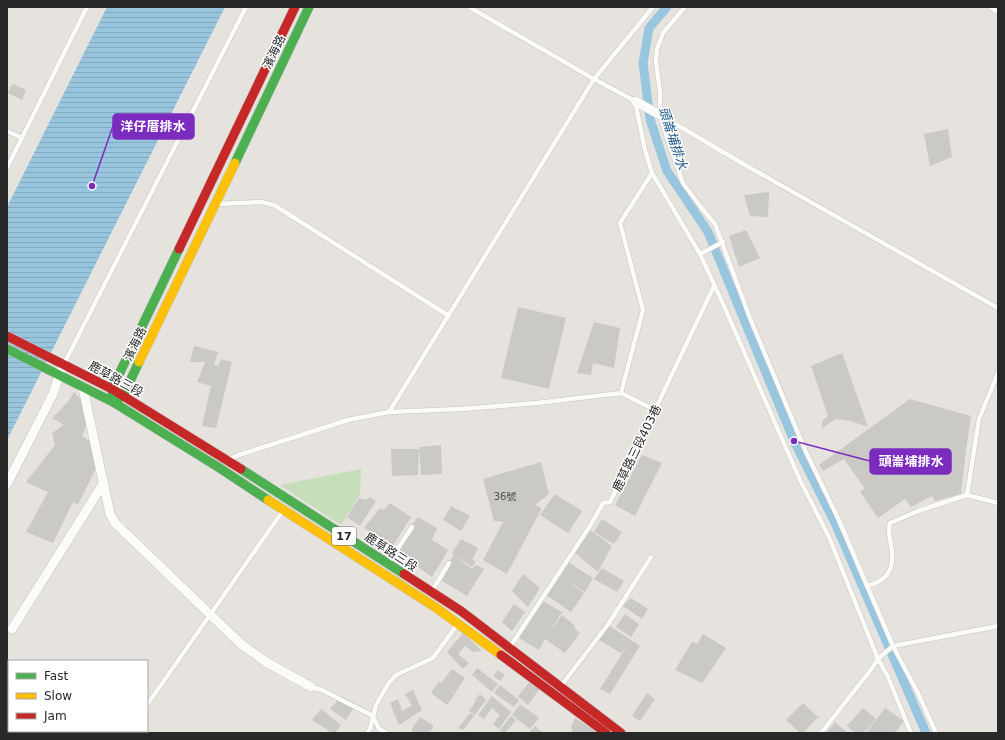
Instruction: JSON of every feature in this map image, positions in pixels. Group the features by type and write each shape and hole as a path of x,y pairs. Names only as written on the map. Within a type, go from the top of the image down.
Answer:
{"main road":[{"name":"濱海路","path":"113,402 112,388 295,7"},
{"name":"濱海路","path":"124,396 309,7"},
{"name":"鹿草路三段","path":"7,336 112,388 228,460 460,611 621,733"},
{"name":"鹿草路三段","path":"7,349 113,402 218,467 458,623 606,733"},
{"path":"113,402 124,396"}],"street":[{"path":"635,101 660,115"},
{"path":"7,484 53,394 63,365"},
{"path":"83,388 110,514 115,522 247,649 266,662 311,687"},
{"path":"12,629 103,484"}],"lane":[{"path":"7,168 87,7"},
{"path":"63,365 246,7"},
{"path":"470,7 635,101 645,150 652,173 700,254 800,480 829,537 878,659 888,677 911,733"},
{"path":"389,412 594,79 653,7"},
{"path":"685,7 663,33 657,49 656,62 660,92 660,115 683,183 715,224 723,242 750,318 803,446 838,518 893,646 918,693 936,733"},
{"path":"990,7 998,12"},
{"path":"660,115 998,308"},
{"path":"7,131 22,138"},
{"path":"620,393 643,310 620,223 652,173"},
{"path":"215,204 261,202 274,205 449,316"},
{"path":"700,254 723,242"},
{"name":"鹿草路三段403巷","path":"503,657 590,526 603,503 610,502 714,286"},
{"path":"967,495 979,418 998,373"},
{"path":"228,460 239,455 348,420 389,412 461,409 522,404 620,393 655,410"},
{"path":"867,586 876,584 887,577 892,566 892,552 888,530 890,523 918,511 967,495 998,503"},
{"path":"148,704 283,510"},
{"path":"381,573 412,527"},
{"path":"560,687 609,623 651,557"},
{"path":"424,600 431,592 449,563"},
{"path":"366,733 370,729 376,705 388,684 396,675 433,658 458,623"},
{"path":"821,733 878,659 893,646 998,626"},
{"path":"311,687 322,690 373,716 379,729 387,733"}],"green space":[{"path":"361,469 360,494 341,525 280,485"}],"water":[{"path":"107,7 225,7 7,440 7,207"}],"building":[{"path":"13,84 26,90 22,100 8,93"},
{"path":"948,129 952,157 930,166 924,134"},
{"path":"769,192 768,217 750,216 744,195"},
{"path":"746,230 760,258 739,267 729,236"},
{"path":"518,307 566,318 549,389 501,378"},
{"path":"594,322 620,328 614,368 593,363 591,375 577,373"},
{"path":"194,346 218,352 214,365 218,366 221,359 232,362 216,428 202,426 211,386 197,382 205,362 190,362"},
{"path":"842,353 868,427 851,421 836,419 822,428 822,421 828,416 811,366"},
{"path":"74,392 84,403 82,407 86,408 88,421 82,436 91,442 96,468 78,505 73,502 53,543 26,532 48,492 26,482 55,445 52,433 64,425 52,418 68,402"},
{"path":"910,399 971,416 961,494 935,501 932,496 911,507 905,499 878,518 860,492 865,489 844,459 823,471 819,465"},
{"path":"441,445 442,474 421,475 419,447"},
{"path":"391,449 419,449 418,475 392,476"},
{"path":"642,455 662,463 635,516 615,505"},
{"path":"541,462 549,494 535,505 542,508 507,574 483,560 503,522 494,521 483,479"},
{"path":"555,494 582,511 568,533 540,515"},
{"path":"370,497 376,501 360,526 347,517 359,498 366,500"},
{"path":"390,503 411,517 393,546 364,528 380,508 384,510"},
{"path":"451,506 470,516 461,531 443,520"},
{"path":"418,517 437,528 432,540 448,550 432,577 394,550"},
{"path":"602,519 622,532 614,544 594,532"},
{"path":"590,530 612,546 598,572 575,553"},
{"path":"461,539 478,548 472,560 476,561 472,567 455,556 472,569 476,565 484,569 467,596 439,579 454,555 452,553"},
{"path":"568,562 593,578 585,592 566,580 584,593 571,612 545,594"},
{"path":"602,568 624,581 617,592 594,579"},
{"path":"523,574 540,588 528,607 512,591"},
{"path":"631,598 648,609 642,619 623,606"},
{"path":"541,600 562,612 548,635 562,615 575,626 574,628 580,633 565,653 545,639 539,650 519,638"},
{"path":"514,604 525,612 512,631 502,622"},
{"path":"625,614 639,624 631,637 616,627"},
{"path":"608,625 640,646 610,694 600,689 627,646 621,653 597,639"},
{"path":"463,633 482,651 473,652 465,646 458,654 469,663 463,669 447,652"},
{"path":"703,634 726,648 702,683 675,670 692,642 697,644"},
{"path":"477,668 498,684 492,692 472,675"},
{"path":"452,669 465,678 455,693 447,688 455,694 447,705 431,693 439,681 441,683"},
{"path":"498,670 505,675 500,681 493,676"},
{"path":"530,681 541,687 528,705 518,696"},
{"path":"500,685 519,700 514,707 494,693"},
{"path":"413,690 422,710 399,725 390,703 398,699 402,711 412,706 405,694"},
{"path":"647,693 655,699 640,721 632,716"},
{"path":"480,694 486,700 475,715 469,711"},
{"path":"341,696 356,704 346,720 330,709"},
{"path":"492,696 511,712 499,729 493,724 500,715 492,708 484,719 478,715"},
{"path":"803,703 818,717 803,733 800,733 786,720"},
{"path":"520,704 539,718 530,729 512,715"},
{"path":"863,708 876,719 864,733 855,733 847,726"},
{"path":"885,708 904,721 895,733 866,733"},
{"path":"321,709 341,725 335,733 332,733 312,720"},
{"path":"470,713 474,716 463,730 458,728"},
{"path":"511,716 516,720 504,733 500,730"},
{"path":"420,717 434,726 429,733 415,733 411,730"},
{"path":"575,718 598,733 573,733 571,728"},
{"path":"835,722 848,733 826,733"},
{"path":"535,726 543,733 529,733"}],"waterway":[{"name":"頭崙埔排水","path":"667,7 649,28 643,63 650,119 667,171 708,232 794,441 835,523 926,733"}],"traffic: fast":[{"path":"235,163 309,7"},
{"path":"139,362 123,396 113,402 112,389 179,249"},
{"path":"7,349 113,402 268,500"},
{"path":"241,469 404,574"}],"traffic: slow":[{"path":"139,362 235,163"},
{"path":"268,500 435,607 501,655"}],"traffic: jam":[{"path":"179,249 295,7"},
{"path":"7,336 112,389 241,469"},
{"path":"404,574 461,611 621,733"},
{"path":"501,655 606,733"}],"place":[{"name":"洋仔厝排水","path":"92,186"},
{"name":"頭崙埔排水","path":"794,441"}]}
